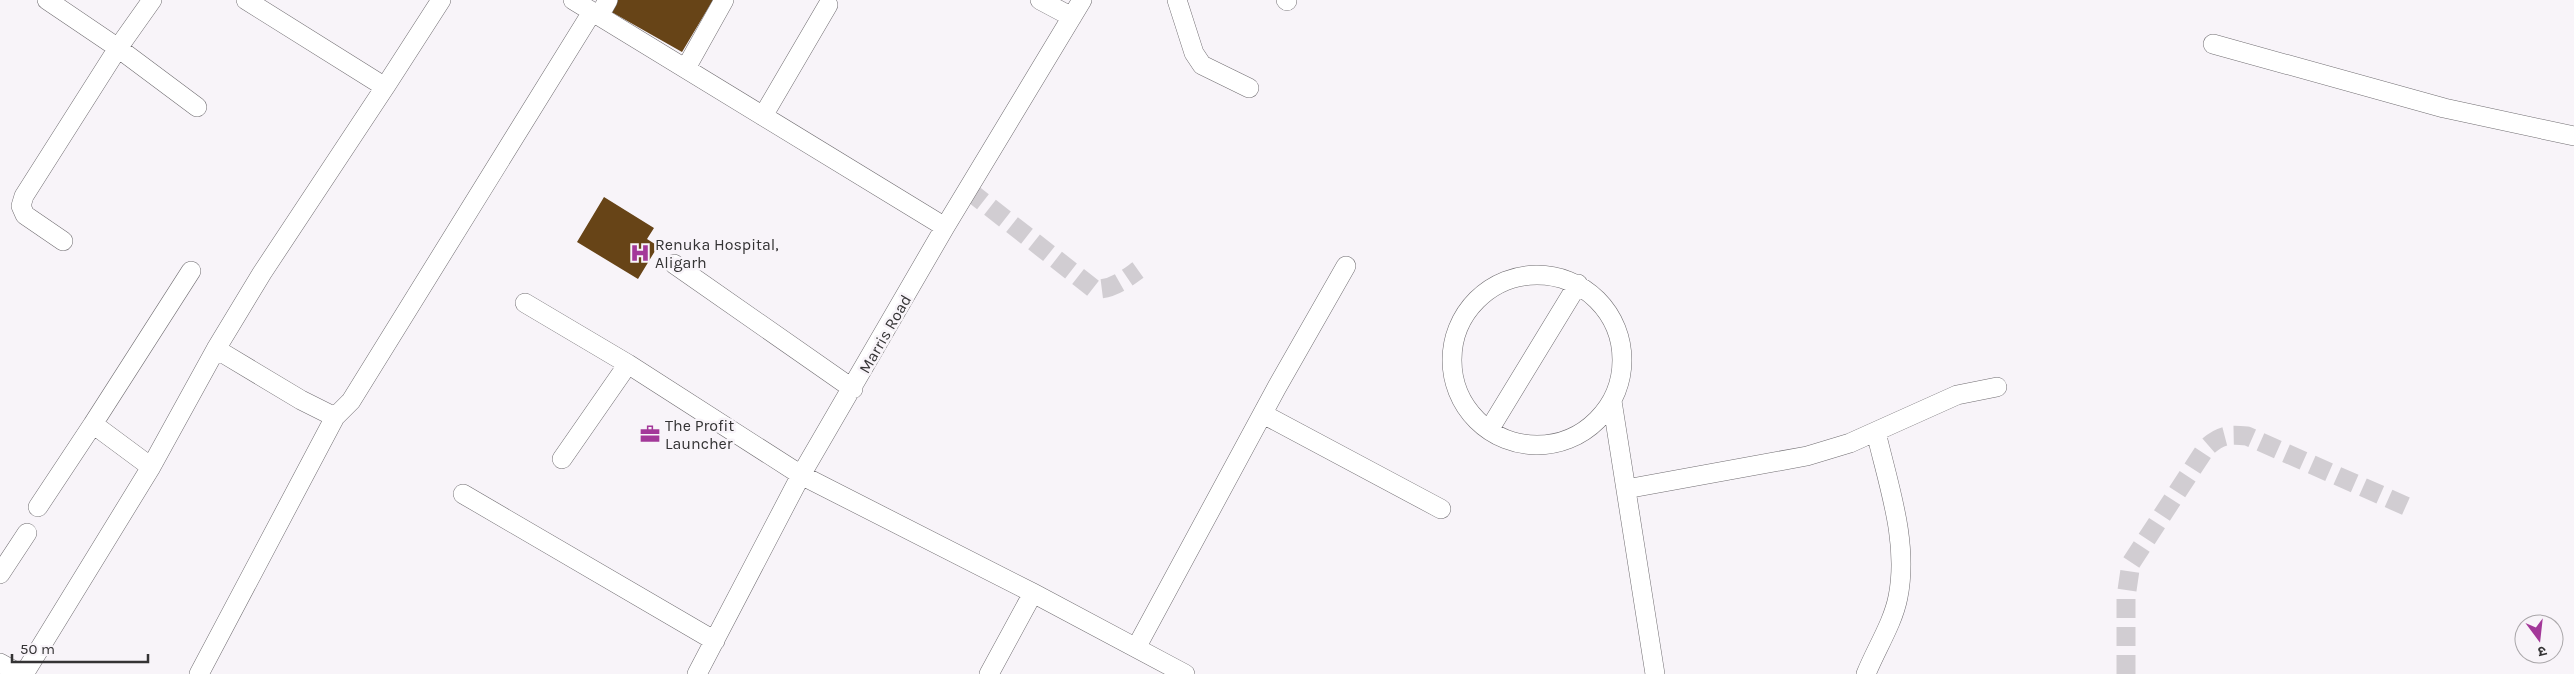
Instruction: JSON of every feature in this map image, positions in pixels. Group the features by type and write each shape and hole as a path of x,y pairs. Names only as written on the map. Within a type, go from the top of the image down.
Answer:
{"street":[{"path":"63,242 25,215 21,206 30,185 118,48 152,0"},
{"path":"246,0 385,87"},
{"path":"0,662 22,674 151,467 216,349 262,273 441,0"},
{"path":"573,0 600,9 686,68 945,228"},
{"path":"686,68 724,0"},
{"path":"1040,0 1072,17"},
{"name":"Marris Road","path":"697,674 801,475 853,389 945,228 1082,0"},
{"path":"1177,0 1194,53 1202,65 1250,88"},
{"path":"54,2 197,107"},
{"path":"763,116 828,6"},
{"path":"199,674 335,417 356,392 600,9"},
{"path":"2214,44 2444,108 2574,136"},
{"path":"674,264 853,389"},
{"path":"1136,648 1346,266"},
{"path":"38,507 191,271"},
{"path":"1546,274 1578,284 1604,306 1619,335 1622,369 1612,401 1590,426 1561,442 1527,445 1506,441 1469,414 1454,384 1451,350 1461,318 1483,293 1512,277 1546,274"},
{"path":"1489,430 1578,284"},
{"path":"525,303 628,364 801,475 1033,593 1186,674"},
{"path":"216,349 302,400 335,417"},
{"path":"562,459 628,364"},
{"path":"1626,489 1807,456 1850,443 1957,395 1997,387"},
{"path":"1612,401 1655,674"},
{"path":"1263,414 1441,509"},
{"path":"93,424 151,467"},
{"path":"1866,674 1898,598 1902,571 1899,537 1876,432"},
{"path":"463,494 715,641"},
{"path":"0,574 27,533"},
{"path":"989,674 1033,593"}],"building":[{"path":"614,0 713,0 682,52 608,10"},
{"path":"604,197 654,228 647,239 658,246 638,279 577,242"}],"tunnel":[{"path":"968,190 1094,289 1112,286 1123,281 1138,270"},
{"path":"2126,674 2126,597 2131,563 2206,448 2216,440 2229,435 2247,436 2408,507"}],"place":[{"name":"Renuka Hospital, Aligarh","path":"640,253"},
{"name":"The Profit Launcher","path":"650,434"}]}
